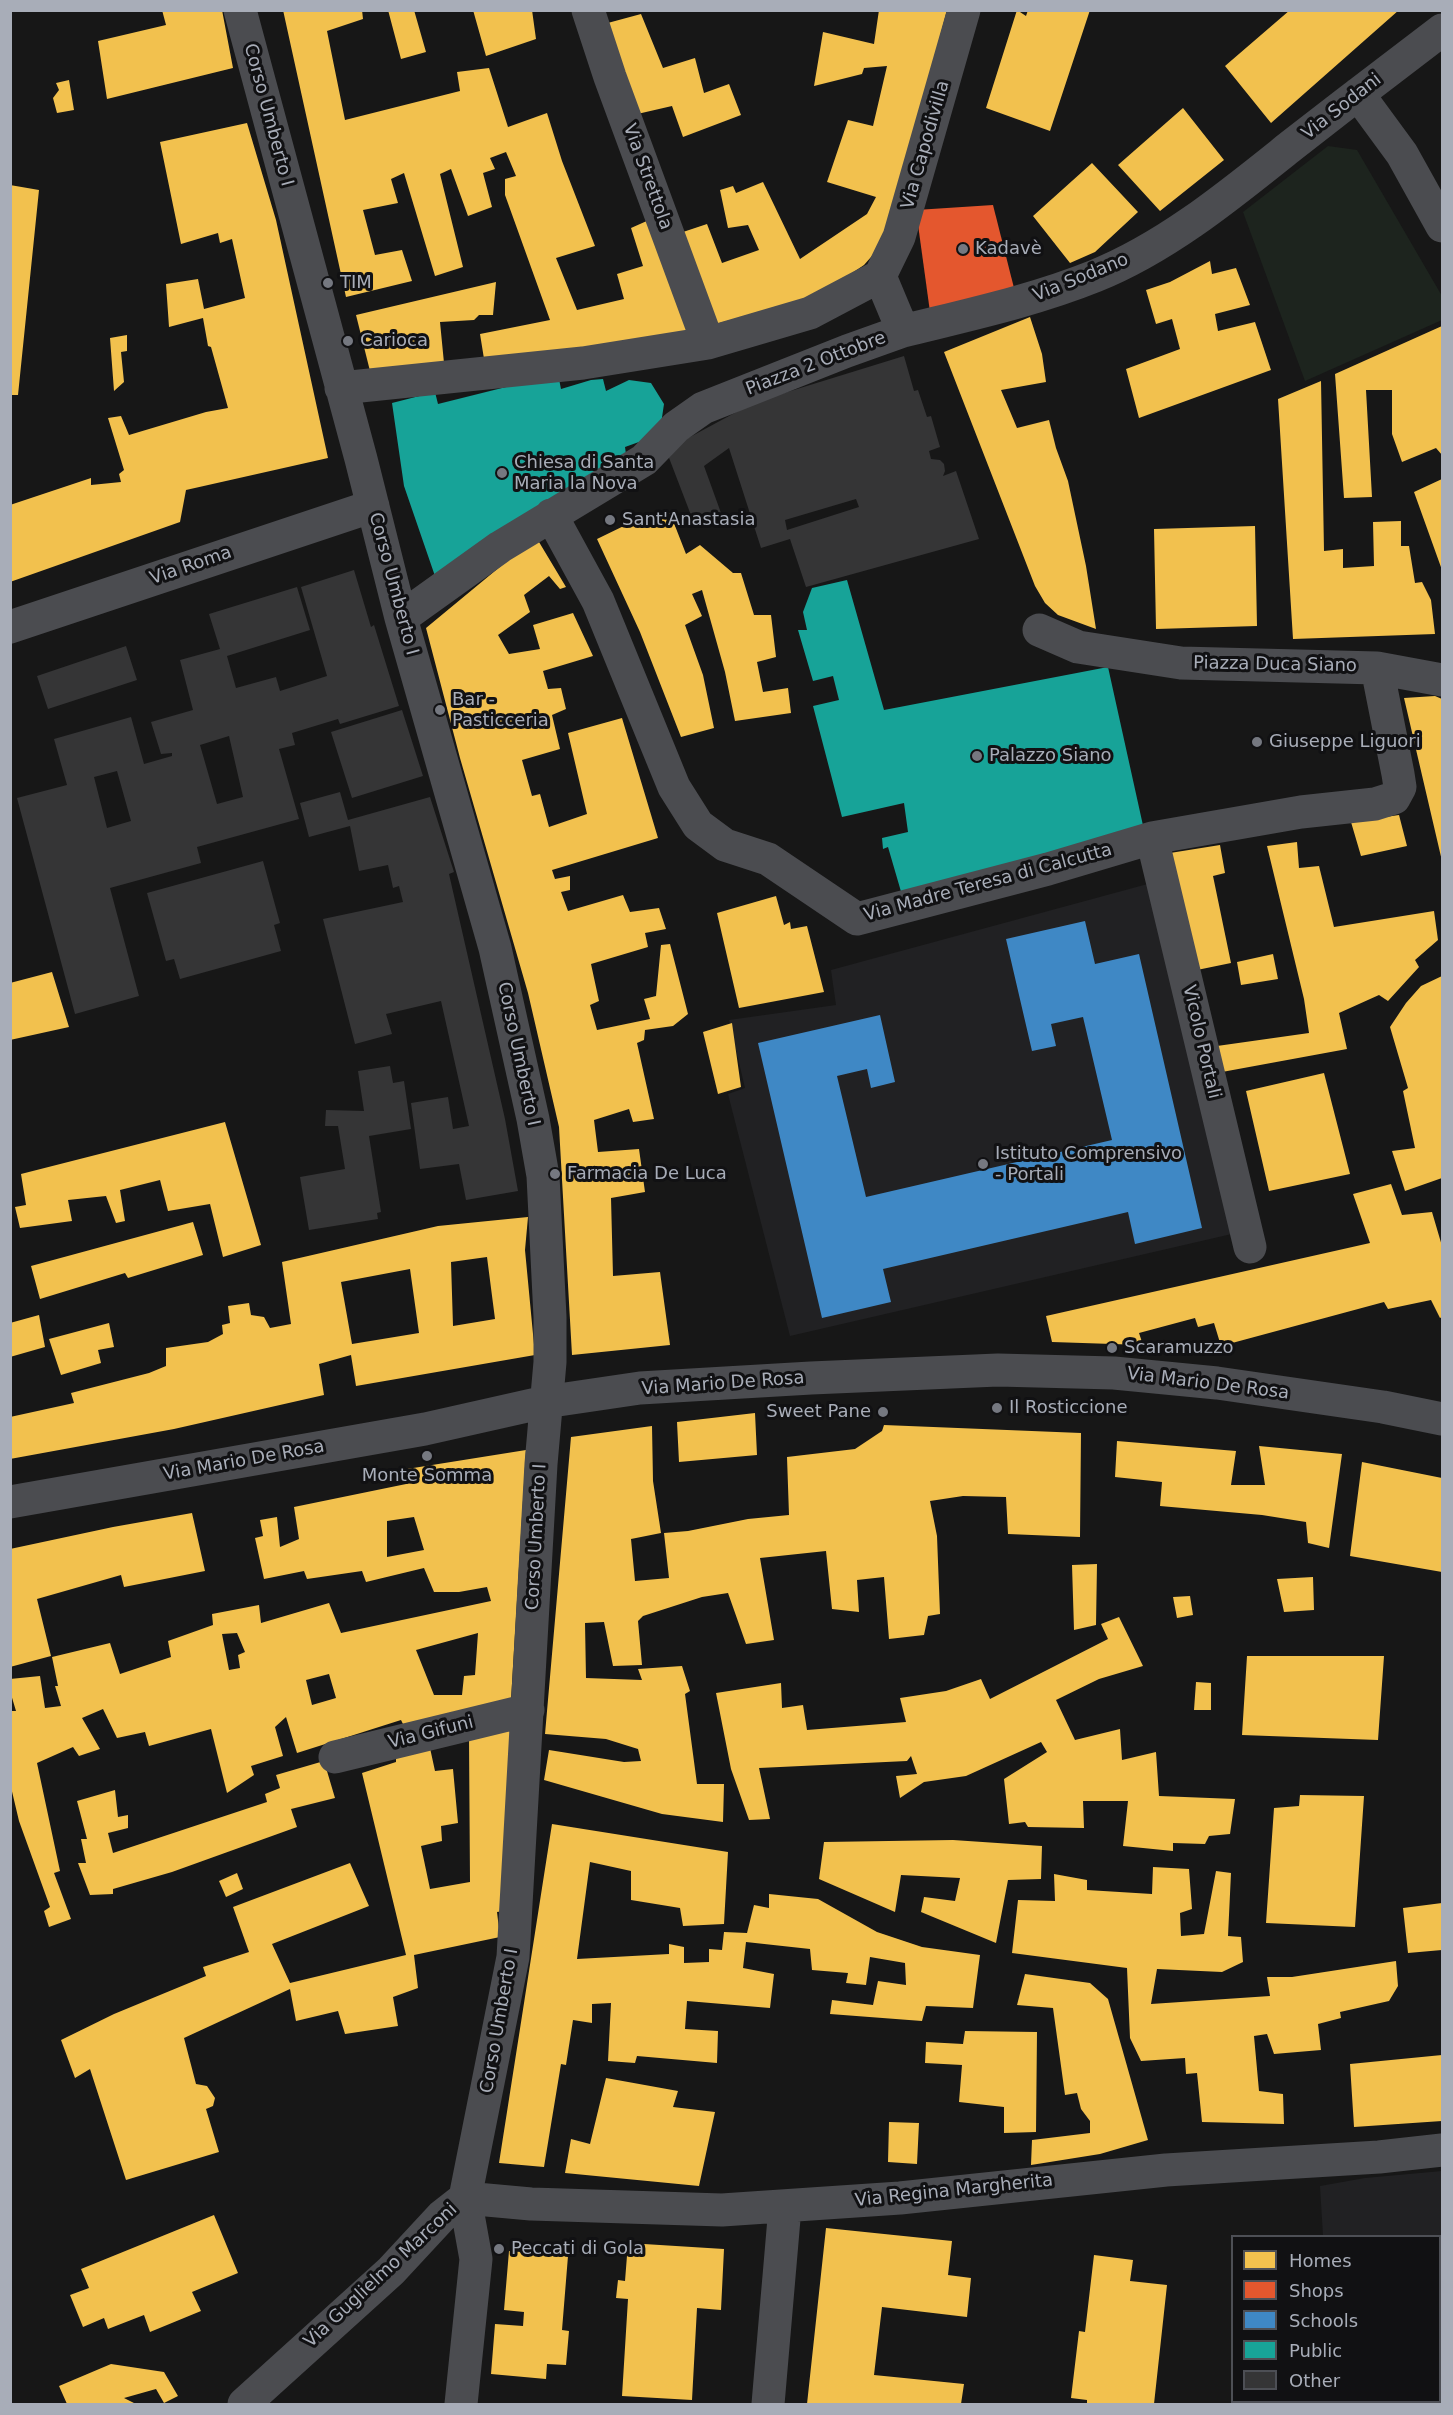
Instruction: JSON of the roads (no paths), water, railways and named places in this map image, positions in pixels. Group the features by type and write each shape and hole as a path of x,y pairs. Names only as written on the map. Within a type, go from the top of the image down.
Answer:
{"street":[{"name":"Corso Umberto I","path":"240,10 401,618 495,948 533,1119 543,1176 550,1362 545,1402 513,1957 480,2127"},
{"name":"Via Strettola","path":"588,10 610,77 708,343"},
{"name":"Via Capodivilla","path":"880,276 899,237 964,10"},
{"name":"Via Sodani","path":"1241,186 1443,30"},
{"path":"1358,94 1402,154 1443,226"},
{"name":"Via Sodano","path":"903,331 1027,299 1096,276 1192,222 1241,186"},
{"path":"340,388 582,363 708,343 810,313 880,276"},
{"name":"Piazza 2 Ottobre","path":"401,618 500,547 644,460 676,427 703,408 903,331 880,276"},
{"name":"Via Roma","path":"10,627 373,506"},
{"name":"Via Madre Teresa di Calcutta","path":"551,515 598,601 674,787 699,825 725,845 768,859 857,919 1036,872 1152,838 1215,827"},
{"name":"Piazza Duca Siano","path":"1039,630 1078,647 1180,663 1377,668 1400,787 1394,798 1375,804 1301,812 1215,827"},
{"path":"1377,668 1443,680"},
{"name":"Vicolo Portali","path":"1152,838 1250,1247"},
{"name":"Via Mario De Rosa","path":"10,1502 425,1429 545,1402 639,1388 998,1370 1114,1373 1217,1383 1383,1407 1443,1419"},
{"name":"Via Gifuni","path":"336,1757 528,1710"},
{"name":"Via Guglielmo Marconi","path":"244,2404 391,2271 441,2216 465,2198 480,2127"},
{"name":"Via Regina Margherita","path":"465,2198 531,2204 722,2210 785,2207 900,2198 1166,2170 1367,2158 1443,2150"},
{"path":"461,2404 476,2259 465,2198"},
{"path":"768,2404 785,2207"}],"place":[{"name":"Kadavè","path":"963,249"},
{"name":"TIM","path":"328,283"},
{"name":"Carioca","path":"348,341"},
{"name":"Chiesa di Santa Maria la Nova","path":"502,473"},
{"name":"Sant'Anastasia","path":"610,520"},
{"name":"Bar - Pasticceria","path":"440,710"},
{"name":"Giuseppe Liguori","path":"1257,742"},
{"name":"Palazzo Siano","path":"977,756"},
{"name":"Istituto Comprensivo - Portali","path":"983,1164"},
{"name":"Farmacia De Luca","path":"555,1174"},
{"name":"Scaramuzzo","path":"1112,1348"},
{"name":"Il Rosticcione","path":"997,1408"},
{"name":"Sweet Pane","path":"883,1412"},
{"name":"Monte Somma","path":"427,1456"},
{"name":"Peccati di Gola","path":"499,2249"}]}
